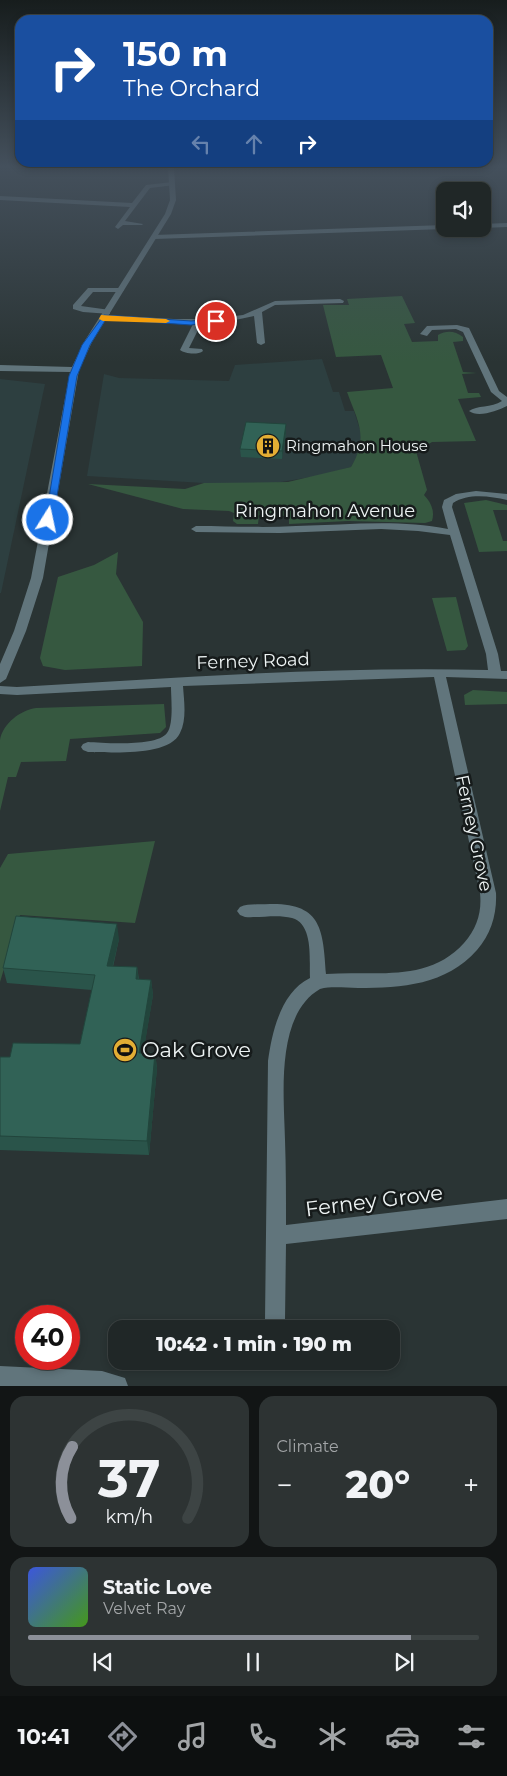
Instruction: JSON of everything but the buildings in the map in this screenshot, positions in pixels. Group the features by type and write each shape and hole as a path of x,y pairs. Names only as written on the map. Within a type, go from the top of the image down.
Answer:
{"street":[{"path":"0,679 20,631 37,578 75,370 86,345 156,233"},
{"path":"154,237 280,233"},
{"path":"120,290 91,290 76,306 83,310 106,314 197,323 244,317 258,312 266,305 275,302 340,301"},
{"path":"258,312 261,343"},
{"path":"197,323 184,350 199,351"},
{"path":"427,331 457,327 466,330 495,392 507,402 495,409 473,411"},
{"path":"0,368 75,370"},
{"path":"501,674 492,654 447,507 451,499 467,496 498,495 507,497"},
{"name":"Ringmahon Avenue","path":"196,529 408,527 454,534"},
{"name":"Ferney Road","path":"0,690 17,691 177,682 439,673 501,674"},
{"name":"Ferney Grove","path":"318,980 387,981 411,979 431,974 456,962 480,935 489,906 488,893 439,673"},
{"path":"88,747 149,745 163,742 172,737 176,728 177,682"},
{"path":"245,912 293,912 310,922 314,932 318,980 304,990 296,1001 278,1047 275,1076 277,1235 275,1320"},
{"name":"Ferney Grove","path":"277,1235 309,1233 507,1209"},
{"path":"0,1377 110,1384"}],"shaded area":[{"path":"322,359 333,392 339,392 345,411 354,411 362,436 357,457 351,467 317,476 275,483 204,483 87,476 104,374 119,378 229,381 235,365"},
{"path":"0,379 45,384 1,593 0,593"}],"green space":[{"path":"402,296 415,323 404,324 412,342 438,341 438,335 448,332 457,333 463,337 463,341 453,342 463,372 477,373 462,374 468,393 479,393 481,397 458,399 476,441 432,442 416,451 427,490 424,495 433,510 432,521 425,523 348,521 289,524 289,516 259,515 258,524 237,524 233,521 234,513 229,511 183,509 88,484 185,489 204,483 288,482 351,467 360,447 361,438 358,421 347,392 393,388 381,355 336,357 323,305 349,305 347,299"},
{"path":"486,500 507,505 507,510 493,510 503,541 507,541 507,551 479,552 464,503"},
{"path":"118,552 116,574 143,622 142,666 65,670 43,666 40,658 58,577 94,565"},
{"path":"456,597 468,646 465,650 447,651 432,598"},
{"path":"473,690 507,692 507,704 465,705 464,695"},
{"path":"164,704 166,727 160,733 70,739 66,761 21,762 16,777 8,777 0,811 0,740 9,723 24,711 36,708"},
{"path":"155,841 135,923 20,915 0,982 0,868 8,854"}],"slow traffic":[{"path":"103,319 104,317 166,321"}],"place":[{"name":"Ringmahon House","path":"268,446"},
{"name":"Oak Grove","path":"125,1050"}],"route":[{"path":"48,520 73,376 86,345 104,317 191,323 216,321"}]}
